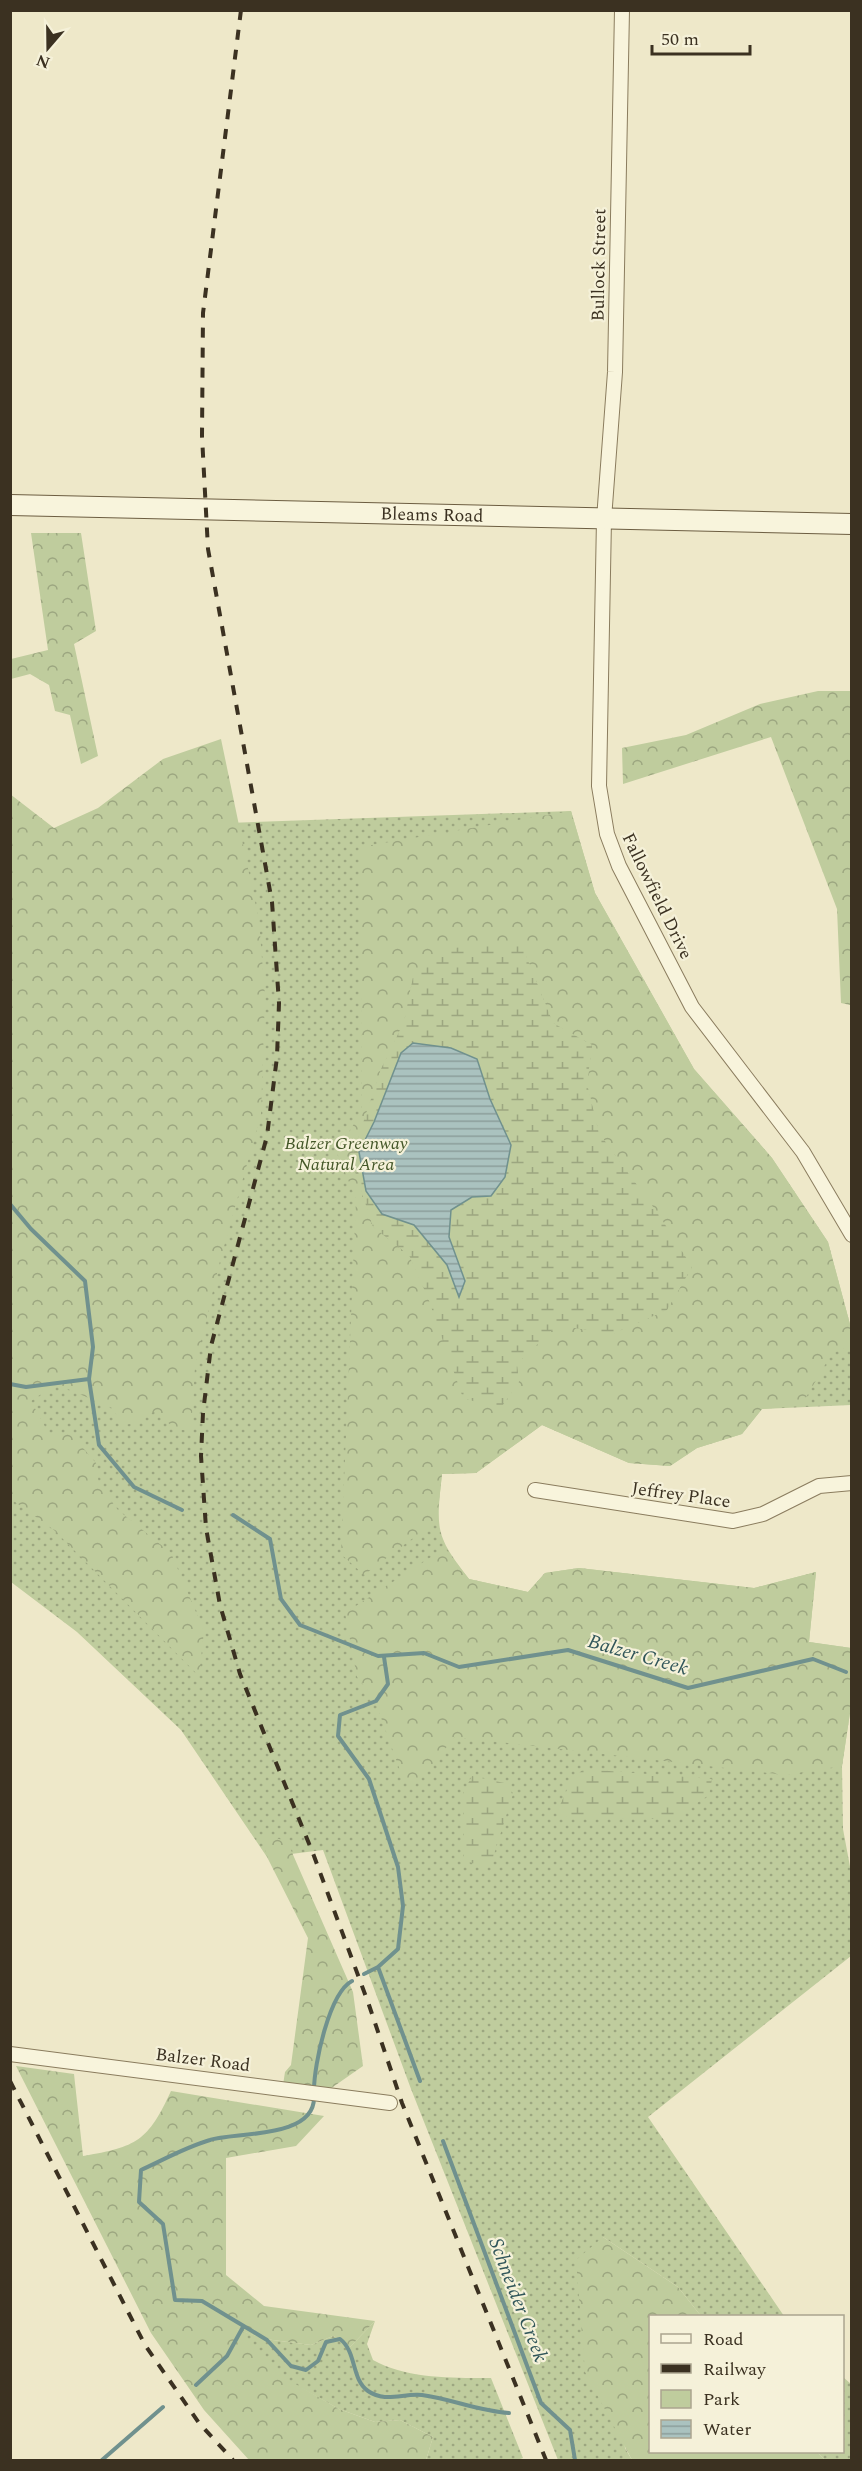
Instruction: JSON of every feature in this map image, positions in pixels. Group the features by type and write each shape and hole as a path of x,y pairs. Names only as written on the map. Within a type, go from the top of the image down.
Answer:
{"main road":[{"name":"Bleams Road","path":"10,505 852,524"}],"street":[{"name":"Bullock Street","path":"604,519 615,372 622,10"},
{"name":"Fallowfield Drive","path":"604,519 599,786 607,834 620,866 692,1007 803,1152 852,1235"},
{"name":"Jeffrey Place","path":"536,1490 733,1521 764,1514 819,1486 852,1483"},
{"name":"Balzer Road","path":"10,2055 390,2103"}],"green space":[{"path":"31,533 81,533 96,631 74,644 98,756 81,764 70,715 55,711 49,685 30,674 11,679 11,659 48,650"},
{"path":"818,691 851,691 850,1005 841,1003 837,909 771,737 623,784 622,748 686,735 760,704"},
{"path":"221,739 259,921 265,996 261,1114 220,1261 195,1367 191,1431 175,1429 155,1411 137,1423 123,1425 112,1408 56,1384 31,1401 49,1434 71,1434 96,1463 99,1485 118,1510 171,1553 204,1631 199,1676 54,1530 11,1499 10,794 54,828 98,808 163,759"},
{"name":"Balzer Greenway Natural Area","path":"571,811 595,893 694,1069 772,1158 828,1242 851,1328 851,1405 762,1409 742,1434 697,1448 670,1466 629,1463 542,1425 476,1473 442,1474 439,1508 440,1531 450,1552 469,1579 528,1592 545,1573 579,1568 754,1588 816,1572 809,1642 851,1648 851,1706 842,1766 843,1829 851,1872 851,1956 648,2117 783,2315 700,2315 678,2287 603,2237 625,2448 632,2460 558,2460 411,2089 323,1850 267,1857 181,1730 77,1632 11,1582 10,833 54,829"},
{"path":"571,811 595,893 694,1069 772,1158 828,1242 851,1328 851,1346 832,1353 801,1406 762,1409 742,1434 697,1448 670,1466 629,1463 542,1425 476,1473 442,1474 437,1520 364,1575 341,1554 356,1199 337,1153 362,1110 360,847","holes":["521,943 553,1023 592,1045 587,1084 599,1133 658,1215 692,1268 666,1310 613,1334 557,1325 516,1364 428,1298 409,1255 373,1227 351,1159 381,1069 404,1022 413,977"]},
{"path":"521,943 553,1023 592,1045 587,1084 599,1133 659,1215 692,1267 667,1310 612,1334 557,1325 517,1364 519,1382 500,1409 463,1398 428,1298 409,1255 373,1227 351,1159 381,1069 404,1022 413,977 453,948","holes":["401,1053 477,1060 490,1099 472,1197 451,1210 449,1237 465,1281 459,1296 447,1265 414,1225 382,1214 359,1152 374,1122"]},
{"path":"445,1548 469,1579 528,1592 545,1573 579,1568 754,1588 816,1572 809,1642 851,1648 851,1706 842,1766 786,1775 455,1737 415,1785 402,1776 374,1698 357,1677 345,1613"},
{"path":"583,1769 712,1779 709,1795 673,1819 567,1817 556,1814 570,1783"},
{"path":"472,1776 509,1784 513,1794 491,1864 482,1866 463,1860 463,1793"},
{"path":"263,1835 287,1841 353,1992 363,2066 330,2089 283,2085 285,2072 291,2065 308,1938 267,1857"},
{"path":"16,2066 74,2074 83,2156 116,2149 139,2139 155,2121 171,2091 324,2116 296,2146 226,2158 226,2275 264,2306 375,2321 349,2348 342,2340 333,2336 311,2345 265,2339 236,2329 285,2378 339,2409 375,2422 400,2420 433,2437 426,2460 249,2460 204,2410 151,2333"},
{"path":"603,2237 678,2287 700,2315 649,2315 649,2453 818,2453 825,2460 632,2460 585,2372 576,2260"},
{"path":"375,2321 367,2344 373,2360 400,2371 415,2374 491,2378 523,2458 517,2460 426,2460 433,2437 400,2420 375,2422 339,2409 285,2379 234,2328 265,2339 311,2345 333,2336 342,2340 349,2348"},
{"path":"844,2378 851,2384 851,2460 825,2460 818,2453 844,2453"}],"water":[{"path":"413,1043 451,1048 477,1059 490,1099 511,1145 505,1177 491,1196 472,1197 451,1210 449,1237 465,1281 459,1297 447,1265 414,1225 382,1214 366,1191 359,1152 374,1122 401,1053"}],"waterway":[{"path":"10,1204 31,1229 85,1281 93,1347 89,1379 99,1445 134,1487 182,1510"},
{"name":"Schneider Creek","path":"10,1384 26,1387 89,1379"},
{"name":"Balzer Creek","path":"233,1515 270,1539 281,1599 300,1625 378,1656 424,1653 459,1667 568,1650 688,1688 813,1659 846,1672"},
{"name":"Schneider Creek","path":"364,1974 378,1967 398,1949 403,1906 398,1867 369,1779 338,1736 340,1715 376,1701 388,1684 384,1657"},
{"name":"Schneider Creek","path":"378,1967 420,2081"},
{"name":"Schneider Creek","path":"314,2090 324,2031 336,2000 352,1981"},
{"name":"Schneider Creek","path":"314,2097 311,2111 302,2120 288,2127 210,2140 141,2170 139,2202 163,2224 175,2300 202,2301 267,2340 291,2366 306,2370 318,2361 326,2342 340,2339 349,2351 359,2380 374,2395 388,2397 422,2395 509,2413"},
{"name":"Schneider Creek","path":"443,2141 541,2403 570,2430 575,2460"},
{"path":"196,2385 227,2356 243,2327"},
{"path":"102,2460 163,2407"}],"railway":[{"path":"241,10 203,313 202,436 208,549 272,902 279,1003 277,1057 267,1136 211,1346 203,1413 201,1456 206,1528 220,1605 240,1674 314,1856 369,2005 402,2103 546,2460"},
{"path":"10,2081 145,2345 199,2423 233,2460"}]}
